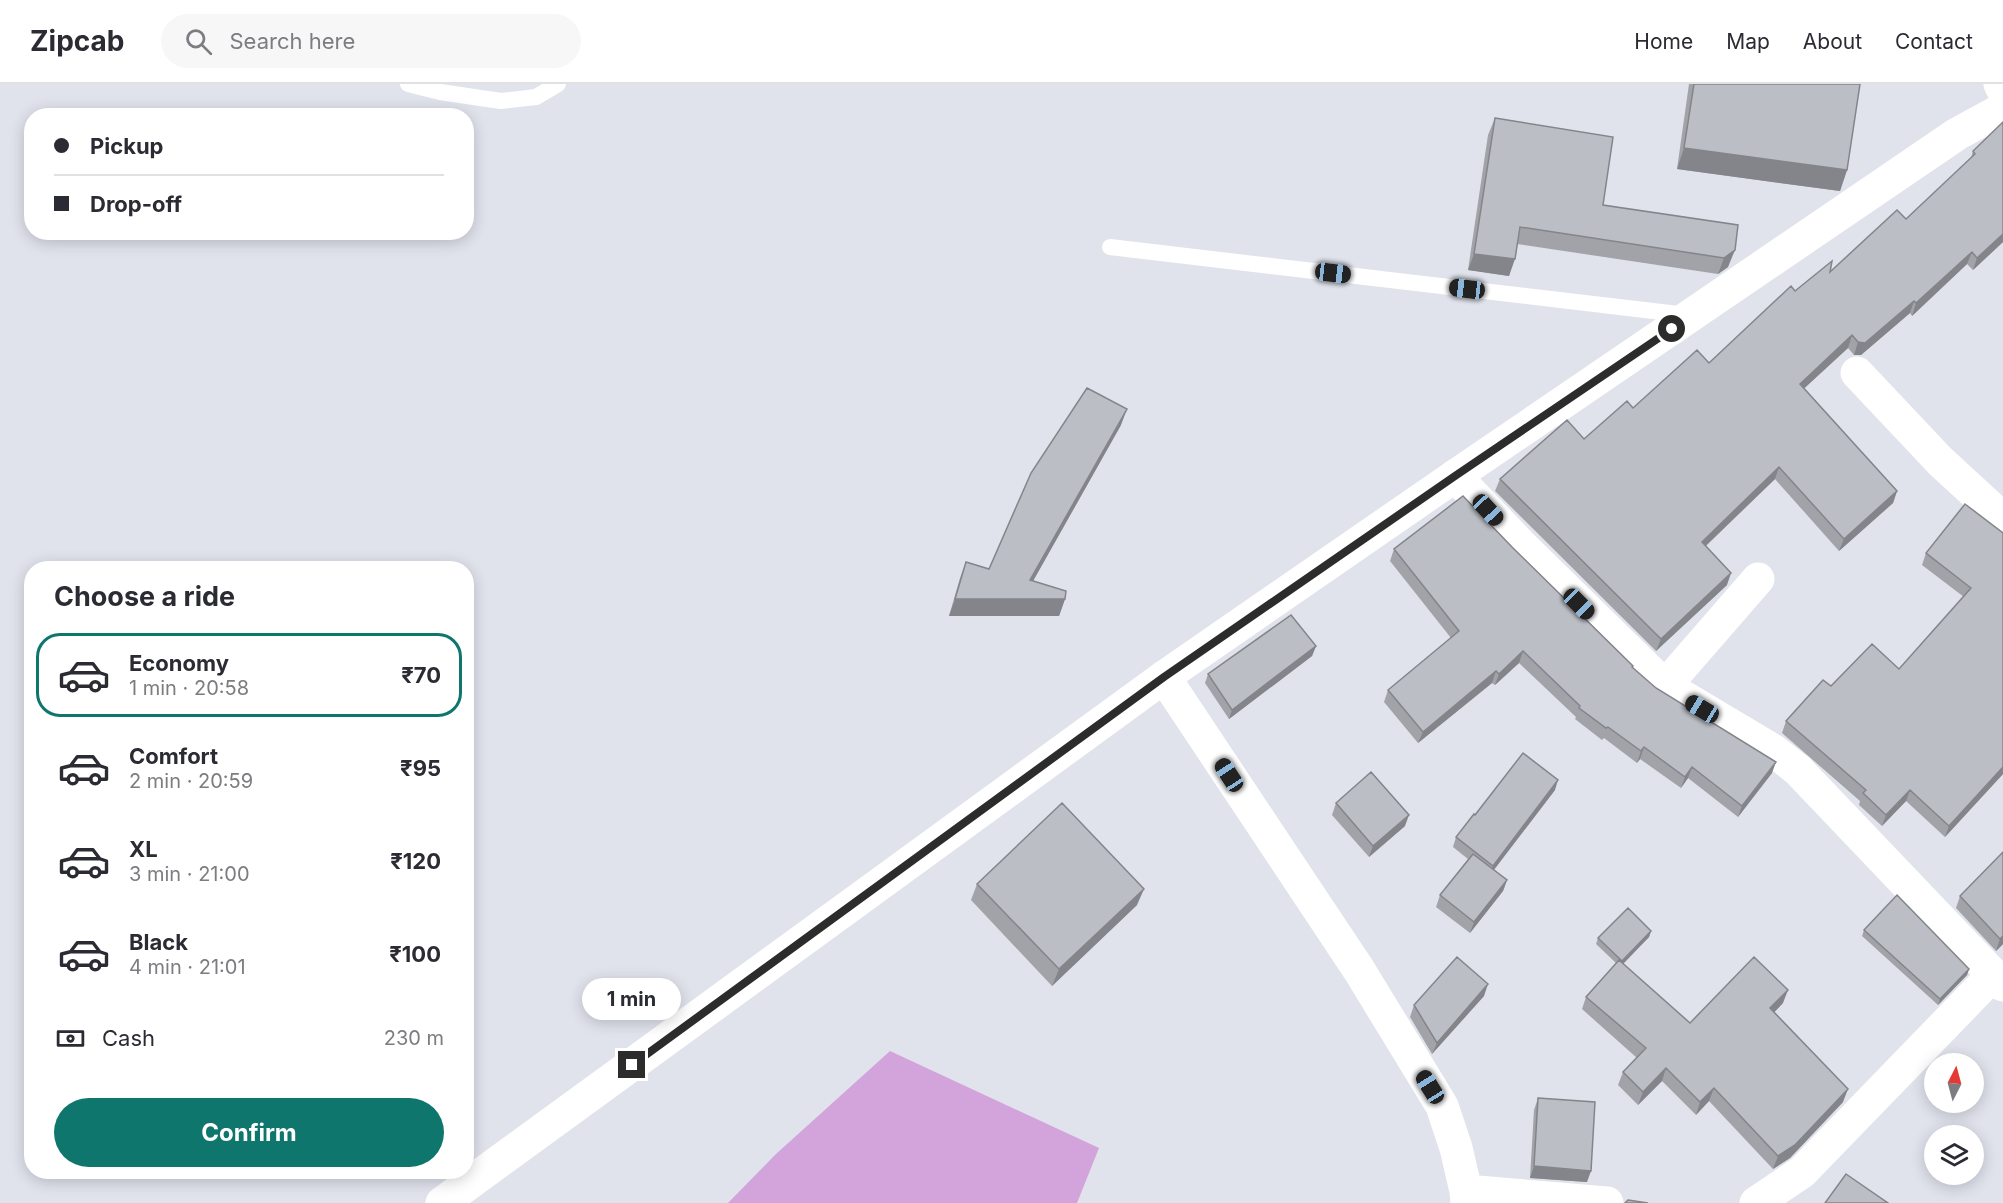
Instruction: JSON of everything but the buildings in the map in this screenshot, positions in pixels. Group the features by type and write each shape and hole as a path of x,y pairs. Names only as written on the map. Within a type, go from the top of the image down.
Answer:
{"street":[{"path":"2000,84 2003,90"},
{"path":"442,1203 1164,677 1957,134 2003,109"},
{"path":"1857,373 1940,461 2003,519"},
{"path":"1455,476 1529,553 1665,686 1774,751 1798,770 1998,981 1802,1172 1756,1203"},
{"path":"1665,686 1758,579"},
{"path":"1164,677 1359,970 1442,1106 1456,1148 1467,1197 1607,1203"}],"lane":[{"path":"408,84 441,92 501,101 536,97 558,84"},
{"path":"1110,247 1692,315"}],"shaded area":[{"path":"890,1051 1099,1148 1077,1203 728,1203 776,1154"}],"route":[{"path":"632,1065 1164,677 1672,329"}]}
